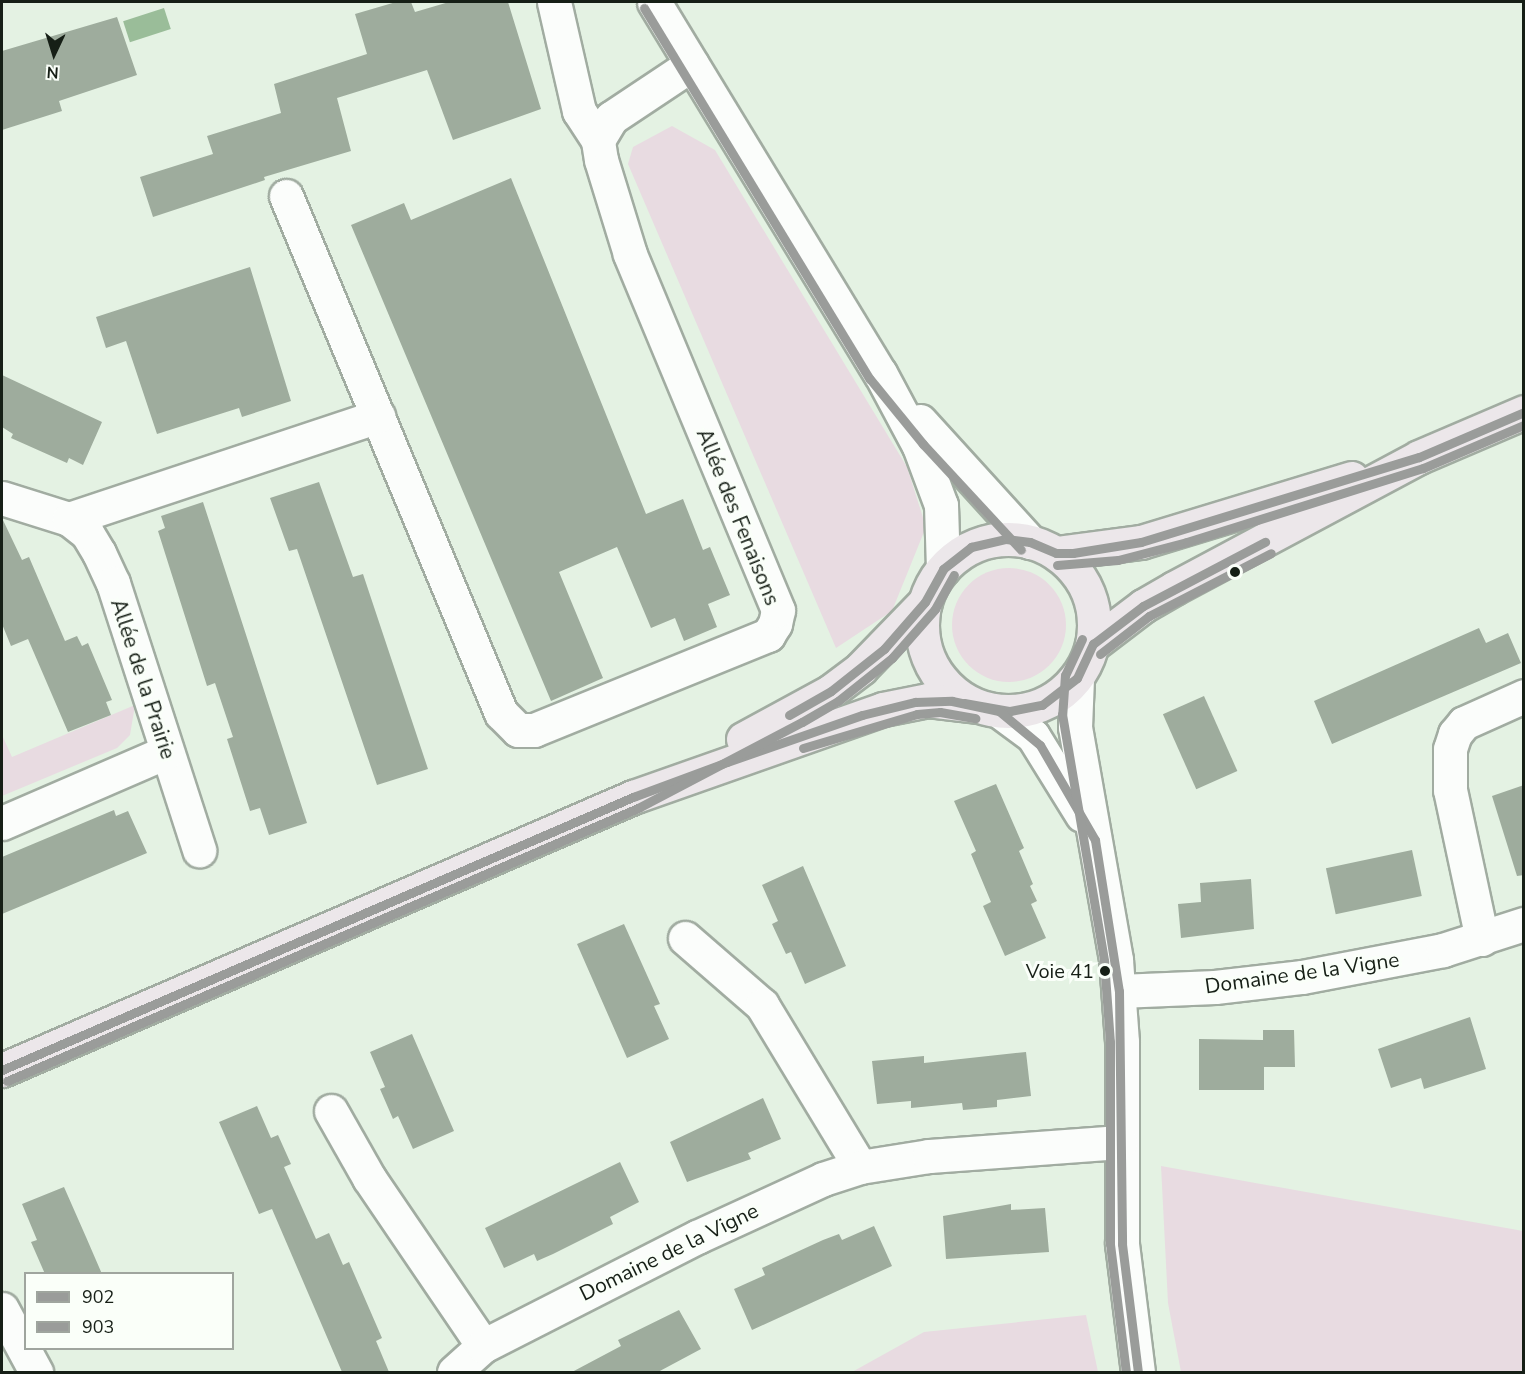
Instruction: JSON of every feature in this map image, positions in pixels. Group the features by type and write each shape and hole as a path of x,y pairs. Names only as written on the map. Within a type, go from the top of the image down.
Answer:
{"main road":[{"path":"1093,644 1143,606 1419,457 1524,412"},
{"path":"633,797 831,691 884,649 925,602 943,569 961,553 982,543 1006,539 1043,548 1141,542 1419,457"},
{"path":"2,1070 633,797 883,709 934,700 988,708 1042,705 1077,678 1093,644 1095,621 1091,598 1080,578 1043,548"},
{"path":"925,602 922,633 931,664 950,690 988,708"}],"street":[{"name":"Allée des Fenaisons","path":"286,196 501,713 518,730 534,730 768,634 778,610 630,254 598,140 579,111 554,2"},
{"path":"654,2 880,373 932,474 944,519 943,569"},
{"path":"598,140 611,118 692,64"},
{"path":"880,373 996,509 1043,548"},
{"path":"69,519 378,416"},
{"name":"Allée de la Prairie","path":"2,498 69,519 87,533 113,584 199,850"},
{"path":"1077,678 1075,727 1119,991 1124,1277 1138,1372"},
{"path":"1482,939 1450,790 1450,749 1464,723 1524,696"},
{"path":"988,708 1018,723 1040,745 1095,840"},
{"path":"2,823 166,752"},
{"name":"Domaine de la Vigne","path":"1119,991 1215,987 1302,977 1411,958 1482,939 1524,924"},
{"path":"685,938 762,1005 860,1167"},
{"path":"331,1111 369,1178 483,1346"},
{"name":"Domaine de la Vigne","path":"454,1372 483,1346 790,1192 860,1167 929,1156 1120,1142"},
{"path":"2,1309 24,1350"},
{"path":"24,1350 36,1372"}],"shaded area":[{"path":"164,8 171,29 130,42 123,21"},
{"path":"672,126 715,150 907,467 926,527 892,611 836,648 628,164 633,147"},
{"path":"1009,568 1031,572 1041,577 1057,593 1062,603 1066,625 1062,647 1057,657 1041,673 1031,678 1009,682 987,678 977,673 961,657 956,647 952,625 956,603 961,593 977,577 987,572"},
{"path":"135,705 130,735 117,748 2,796 2,735 12,757"},
{"path":"1161,1166 1523,1231 1523,1372 1181,1372 1168,1303"},
{"path":"1086,1315 1098,1372 852,1372 924,1332"}],"building":[{"path":"396,2 411,2 415,12 449,2 508,2 541,109 453,140 427,70 337,98 351,151 264,177 265,180 153,217 140,177 213,154 207,136 281,113 274,84 367,54 355,14"},
{"path":"117,17 137,75 59,101 62,111 2,130 2,51"},
{"path":"511,178 646,514 683,499 703,550 710,547 730,595 708,604 717,627 684,641 675,618 651,628 617,547 559,572 603,678 551,701 351,225 404,203 411,220"},
{"path":"250,267 291,401 242,417 239,408 157,434 126,341 106,348 96,317"},
{"path":"2,375 102,422 83,465 69,458 67,463 11,438 13,434 2,427"},
{"path":"319,482 353,577 363,574 428,769 377,785 297,549 289,551 270,498"},
{"path":"203,502 307,823 269,835 260,808 250,811 227,739 233,737 215,683 207,686 158,531 165,528 161,516"},
{"path":"2,518 22,560 29,557 65,641 77,636 82,646 88,643 112,700 106,702 111,715 68,732 28,639 11,646 2,624"},
{"path":"1479,628 1486,643 1508,633 1521,663 1332,744 1314,701"},
{"path":"1204,696 1237,771 1196,789 1163,714"},
{"path":"996,784 1024,848 1019,851 1033,884 1030,886 1037,901 1031,904 1046,938 1005,956 983,906 991,902 971,854 976,851 954,801"},
{"path":"1524,785 1524,875 1517,876 1492,796"},
{"path":"114,810 116,816 128,811 147,853 2,914 2,857"},
{"path":"1412,850 1422,896 1336,914 1326,868"},
{"path":"803,866 846,966 805,984 791,952 786,954 772,924 778,921 762,885"},
{"path":"1251,879 1254,929 1181,938 1178,904 1201,902 1200,883"},
{"path":"624,924 660,1004 654,1006 669,1039 627,1058 577,944"},
{"path":"1470,1017 1486,1069 1424,1089 1421,1078 1391,1088 1378,1049"},
{"path":"1263,1030 1294,1030 1295,1067 1264,1067 1264,1090 1199,1090 1199,1039 1263,1040"},
{"path":"412,1034 454,1131 413,1149 398,1116 393,1119 380,1089 385,1087 370,1052"},
{"path":"1026,1052 1031,1096 997,1100 997,1107 963,1110 962,1103 911,1108 911,1101 877,1104 872,1061 924,1056 924,1063"},
{"path":"763,1098 781,1139 748,1153 751,1159 687,1182 670,1142"},
{"path":"257,1106 271,1138 278,1135 291,1164 284,1167 316,1239 329,1233 343,1265 349,1262 382,1338 376,1341 389,1372 342,1372 272,1209 259,1214 219,1122"},
{"path":"620,1162 639,1202 610,1217 613,1224 553,1254 537,1261 534,1254 504,1268 485,1228"},
{"path":"64,1187 101,1272 44,1272 31,1242 37,1240 22,1204"},
{"path":"1011,1204 1011,1210 1045,1208 1049,1252 946,1259 943,1216"},
{"path":"874,1226 892,1266 752,1330 734,1289 765,1275 762,1268 823,1240 839,1234 842,1240"},
{"path":"679,1310 701,1349 658,1372 572,1372 621,1346 618,1340"}],"transit line":[{"name":"903","path":"644,8 870,379 923,444 1021,550"},
{"name":"902","path":"789,715 831,691 884,649 925,602 943,569 971,547 1006,539 1030,542 1056,553 1073,553 1141,542 1419,457 1524,412"},
{"name":"903","path":"1057,565 1118,560 1187,542 1423,468 1524,425"},
{"name":"902","path":"1093,644 1143,606 1265,542"},
{"name":"903","path":"1100,654 1149,616 1271,553"},
{"name":"903","path":"7,1081 638,808 802,722 838,701 892,658 935,609 954,575"},
{"name":"903","path":"1082,639 1065,675 1062,714 1104,961 1110,1042 1110,1244 1126,1372"},
{"name":"902","path":"964,703 1010,711 1042,705 1077,678 1093,644"},
{"name":"902","path":"2,1070 633,797 727,762 862,715 915,702 952,701 999,711 1040,745 1095,840 1119,991 1122,1244 1138,1372"},
{"name":"903","path":"803,748 917,714 940,712 975,718"}],"place":[{"name":"Voie 41","path":"1105,971"}]}
